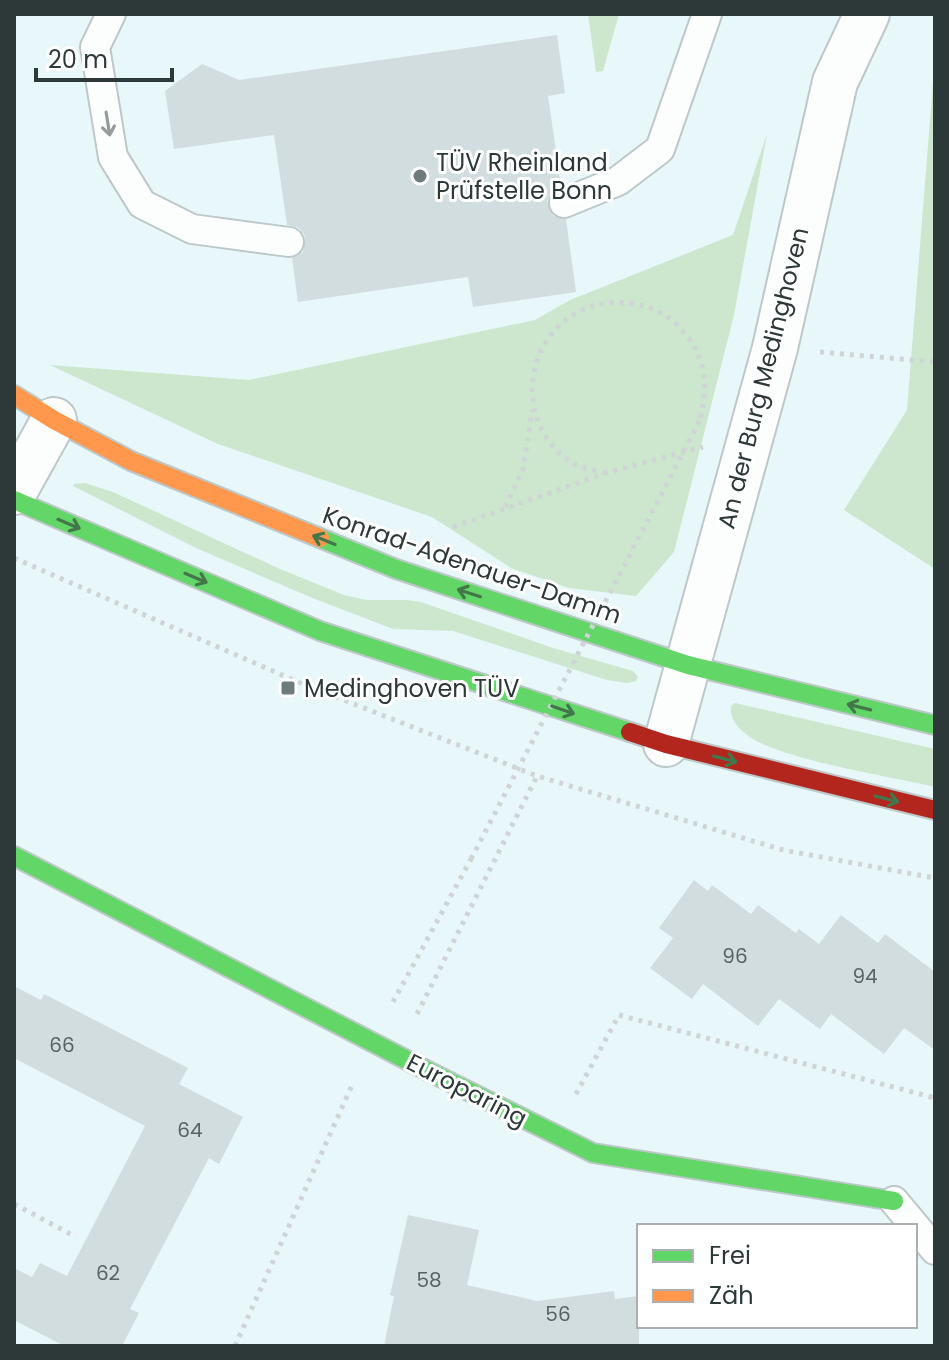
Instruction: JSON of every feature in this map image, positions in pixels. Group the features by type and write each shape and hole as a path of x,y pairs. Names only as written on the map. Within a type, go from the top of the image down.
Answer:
{"main road":[{"name":"Konrad-Adenauer-Damm","path":"14,395 131,461 396,569 688,665 935,725"},
{"path":"14,500 320,631 666,744 935,810"},
{"name":"Europaring","path":"14,856 396,1055 593,1153 894,1201"}],"street":[{"name":"An der Burg Medinghoven","path":"666,744 775,348 835,82 867,14"},
{"path":"14,492 54,420"}],"lane":[{"path":"111,14 95,47 113,157 142,204 192,229 289,242"},
{"path":"564,203 618,181 660,149 707,14"},
{"name":"Europaring","path":"894,1201 913,1224"},
{"name":"Europaring","path":"917,1228 935,1250"}],"path":[{"path":"235,1346 372,1041 471,859 700,420 706,395 704,366 690,338 669,318 644,304 615,302 585,307 560,322 543,345 535,373 523,470 504,509"},
{"path":"775,348 935,362"},
{"path":"532,409 543,436 572,464 606,473"},
{"path":"453,527 606,473 750,434"},
{"path":"14,558 298,682 537,776 783,850 935,878"},
{"path":"396,1055 537,776"},
{"path":"554,1134 619,1015 935,1098"},
{"path":"14,1204 76,1237"}],"green space":[{"path":"588,14 619,14 603,71 596,72"},
{"path":"935,57 935,569 844,510 907,410"},
{"path":"767,134 734,315 674,552 636,596 569,588 511,568 432,517 218,444 50,365 249,380 535,320 570,300 733,235"},
{"path":"85,483 113,492 344,595 366,600 421,602 553,648 633,671 638,677 636,681 627,683 607,680 453,631 393,629 196,548 73,486"},
{"path":"735,703 935,749 935,787 827,764 765,745 736,725 731,713 731,706"}],"building":[{"name":"TÜV Rheinland Prüfstelle Bonn","path":"557,35 565,93 548,96 561,186 551,192 547,201 553,216 566,219 576,292 473,307 468,277 298,302 292,258 303,252 305,236 299,228 287,225 274,135 174,149 165,91 202,64 239,80"},
{"path":"694,880 708,891 712,885 751,914 758,905 796,933 799,929 819,944 841,915 878,943 885,934 935,972 935,1050 904,1028 884,1054 831,1014 820,1029 779,999 758,1026 703,984 692,999 650,968 673,938 659,928"},
{"path":"14,986 41,1000 44,994 188,1068 179,1084 243,1117 219,1164 209,1158 130,1309 139,1313 122,1346 64,1346 14,1320 14,1268 32,1277 40,1263 67,1276 145,1126 14,1058"},
{"path":"408,1215 479,1230 467,1285 537,1301 614,1291 615,1299 637,1296 639,1346 384,1346 394,1296 390,1295"}],"traffic: fast":[{"path":"14,500 320,631 630,732"},
{"path":"320,538 396,569 688,665 935,725"},
{"path":"14,856 593,1153 894,1201"}],"traffic: slow":[{"path":"14,395 131,461 320,538"}],"traffic: jam":[{"path":"630,732 666,744 935,810"}],"place":[{"name":"TÜV Rheinland Prüfstelle Bonn","path":"420,176"},
{"name":"Medinghoven TÜV","path":"288,688"}]}
